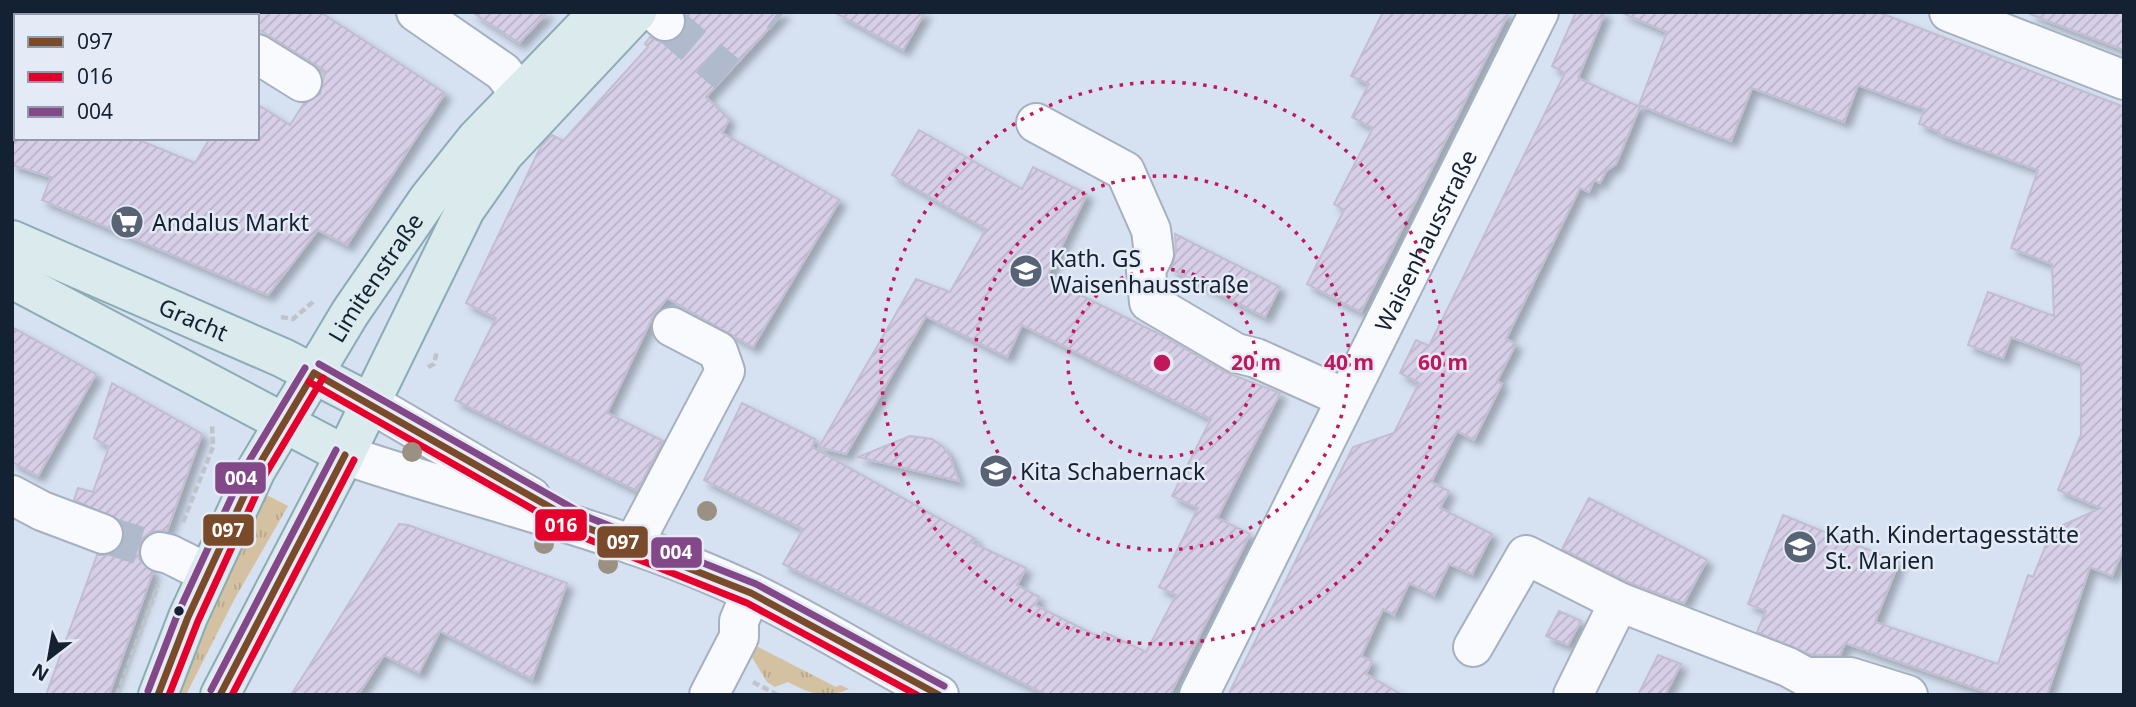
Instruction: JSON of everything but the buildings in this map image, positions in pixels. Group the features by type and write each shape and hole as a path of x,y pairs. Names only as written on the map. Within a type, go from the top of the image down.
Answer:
{"main road":[{"name":"Limitenstraße","path":"158,695 207,573 256,470 360,297 429,198 476,139 599,12"},
{"name":"Limitenstraße","path":"220,695 345,455 465,210 504,154 652,15"},
{"name":"Gracht","path":"12,240 314,373 370,403"},
{"name":"Gracht","path":"12,279 345,455"}],"street":[{"path":"416,12 503,72 519,93"},
{"name":"Waisenhausstraße","path":"1199,695 1539,12"},
{"path":"1949,12 2124,80"},
{"path":"259,55 302,82"},
{"path":"1036,123 1125,172 1151,230 1154,254 1146,270 1149,302 1236,353 1256,358 1345,398"},
{"path":"633,545 725,372 718,351 672,327"},
{"path":"370,403 585,527"},
{"path":"345,455 441,487 585,527 633,545 751,593 939,695"},
{"path":"12,495 42,511 103,534"},
{"path":"160,552 207,573"},
{"path":"1473,647 1526,555 1619,602 1788,667 1804,686 1850,677 1908,695"},
{"path":"709,695 739,637 739,621 751,593"},
{"path":"1573,695 1619,602"}],"green space":[{"path":"261,492 288,506 234,600 186,695 174,695"},
{"path":"758,647 836,687 840,685 849,689 825,694 803,690 788,682 775,687 767,682 750,654"}],"tunnel":[{"path":"778,12 782,15"},
{"path":"665,21 727,74"},
{"path":"103,534 160,552"}],"transit line":[{"name":"004","path":"319,364 590,518 756,584 944,686"},
{"name":"004","path":"148,691 178,613 246,466 305,368"},
{"name":"097","path":"314,373 585,527 751,593 939,695"},
{"name":"097","path":"158,695 188,617 256,470 314,373"},
{"name":"016","path":"169,695 198,621 265,475 323,378"},
{"name":"016","path":"309,382 580,536 747,603 917,695"},
{"name":"004","path":"211,690 336,450"},
{"name":"097","path":"220,695 345,455"},
{"name":"016","path":"232,695 354,460"}],"place":[{"name":"Andalus Markt","path":"127,222"},
{"name":"Kath. GS Waisenhausstraße","path":"1026,271"},
{"name":"Kita Schabernack","path":"996,471"},
{"name":"Kath. Kindertagesstätte St. Marien","path":"1800,547"}]}
